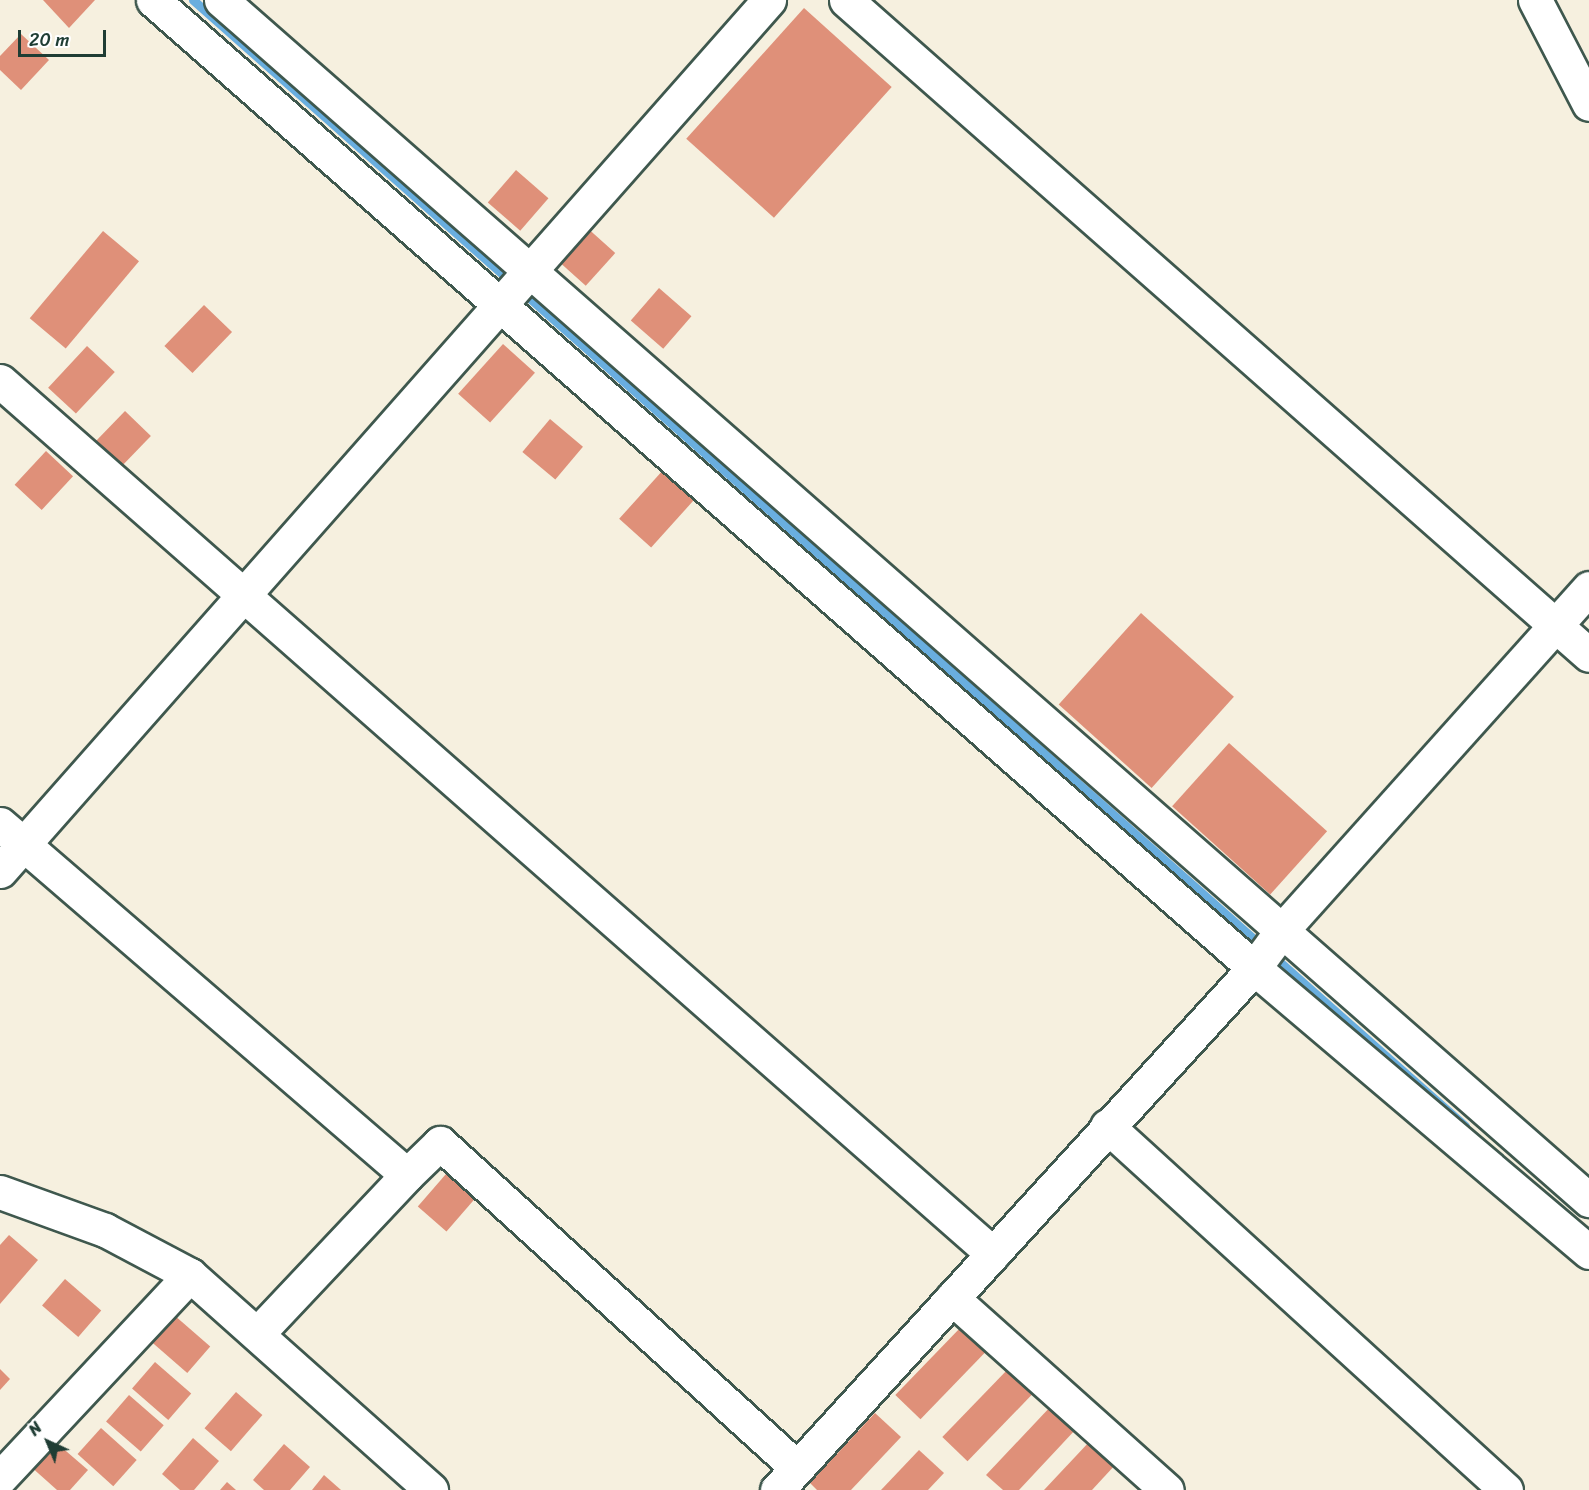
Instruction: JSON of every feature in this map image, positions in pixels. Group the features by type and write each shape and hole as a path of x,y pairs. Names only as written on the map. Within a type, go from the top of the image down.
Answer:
{"street":[{"path":"153,0 1254,968 1589,1252"},
{"path":"221,0 528,272 1283,929 1589,1200"},
{"path":"0,871 11,834 243,594 769,0"},
{"path":"846,0 1589,655"},
{"path":"1534,0 1589,104"},
{"path":"0,381 993,1254"},
{"path":"258,1333 440,1143 787,1479 1107,1126 1254,968 1283,929 1589,588"},
{"path":"11,834 407,1175"},
{"path":"1107,1126 1506,1490"},
{"path":"0,1192 105,1230 190,1275 258,1333 431,1490"},
{"path":"8,1477 190,1275"},
{"path":"952,1298 1167,1490"}],"building":[{"path":"43,0 95,0 69,28"},
{"path":"804,8 892,87 774,218 686,139"},
{"path":"21,34 49,60 21,90 0,70 0,56"},
{"path":"516,170 548,198 520,231 488,202"},
{"path":"584,225 615,253 586,286 555,258"},
{"path":"103,231 139,261 66,349 30,318"},
{"path":"659,288 691,316 663,349 631,320"},
{"path":"204,305 232,332 192,373 164,346"},
{"path":"503,344 535,373 490,423 458,394"},
{"path":"87,346 115,372 76,414 48,388"},
{"path":"125,411 151,436 118,470 92,445"},
{"path":"550,419 583,447 555,480 522,452"},
{"path":"46,451 73,476 42,510 15,485"},
{"path":"664,469 696,498 651,548 619,519"},
{"path":"1141,613 1234,697 1152,788 1059,704"},
{"path":"1229,743 1327,831 1270,894 1172,806"},
{"path":"446,1174 475,1199 446,1231 418,1206"},
{"path":"9,1235 38,1260 0,1304 0,1245"},
{"path":"65,1279 101,1310 78,1337 42,1305"},
{"path":"174,1315 210,1346 187,1373 151,1341"},
{"path":"962,1326 987,1350 920,1419 895,1395"},
{"path":"155,1362 191,1393 168,1420 132,1388"},
{"path":"1009,1368 1034,1392 967,1461 942,1437"},
{"path":"0,1369 10,1379 0,1390"},
{"path":"236,1392 262,1415 231,1451 205,1428"},
{"path":"129,1395 164,1425 141,1452 106,1421"},
{"path":"1052,1405 1077,1428 1019,1490 1003,1490 986,1475"},
{"path":"875,1413 901,1437 851,1490 817,1490 810,1483"},
{"path":"101,1428 137,1460 113,1486 78,1454"},
{"path":"193,1438 219,1461 194,1490 180,1490 162,1474"},
{"path":"52,1439 88,1470 70,1490 57,1490 29,1465"},
{"path":"1090,1441 1116,1464 1092,1490 1044,1490"},
{"path":"284,1444 310,1467 290,1490 264,1490 253,1480"},
{"path":"919,1450 944,1473 928,1490 881,1490"},
{"path":"324,1475 341,1490 312,1490"},
{"path":"227,1482 236,1490 220,1490"}],"waterway":[{"path":"193,0 1465,1126"}]}
